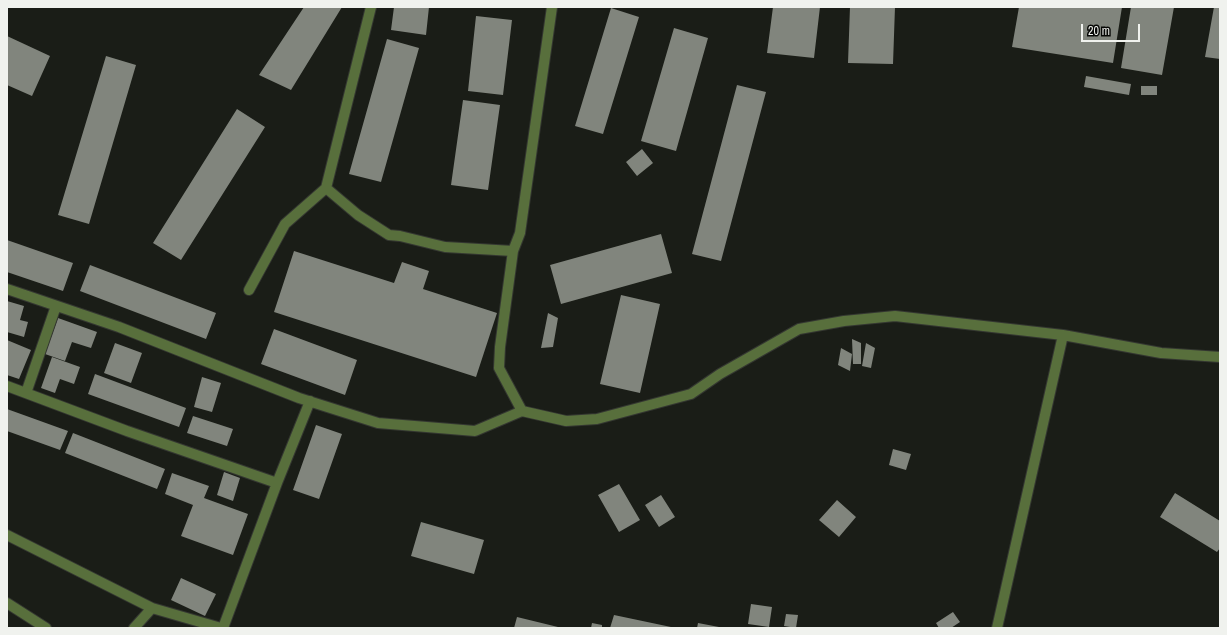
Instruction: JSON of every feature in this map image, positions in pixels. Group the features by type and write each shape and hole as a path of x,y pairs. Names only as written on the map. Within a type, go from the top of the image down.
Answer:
{"street":[{"path":"249,290 286,224 326,188 371,7"},
{"path":"522,411 499,368 500,347 513,251 520,233 552,7"},
{"path":"326,188 358,216 389,235 400,236 445,247 513,251"},
{"path":"7,289 119,327 310,401 378,423 474,431 522,411 566,421 597,420 691,394 720,374 799,329 844,321 895,316 1063,335 1161,353 1220,357"},
{"path":"26,393 56,306"},
{"path":"997,628 1063,335"},
{"path":"7,386 127,431 277,483"},
{"path":"7,535 152,608 222,628 310,401"},
{"path":"7,603 46,628"},
{"path":"134,628 152,608"}],"building":[{"path":"304,7 342,7 291,90 259,75"},
{"path":"394,7 429,7 426,35 391,30"},
{"path":"773,7 820,7 814,58 767,53"},
{"path":"850,7 895,7 893,64 848,63"},
{"path":"1019,7 1122,7 1113,63 1012,47"},
{"path":"1131,7 1174,7 1162,75 1121,68"},
{"path":"1214,7 1220,7 1220,59 1205,57"},
{"path":"611,8 639,17 603,134 575,126"},
{"path":"476,16 512,20 503,95 468,91"},
{"path":"674,28 708,38 676,151 641,141"},
{"path":"7,36 50,56 32,96 7,85"},
{"path":"387,39 419,48 381,182 349,174"},
{"path":"106,56 136,65 89,224 58,215"},
{"path":"1086,76 1131,84 1129,95 1084,87"},
{"path":"737,85 766,92 721,261 692,254"},
{"path":"1141,86 1157,86 1157,95 1141,95"},
{"path":"463,100 500,105 488,190 451,185"},
{"path":"237,109 265,127 181,260 153,243"},
{"path":"642,149 653,163 637,176 626,162"},
{"path":"661,234 672,273 561,304 550,265"},
{"path":"7,240 73,263 63,291 7,272"},
{"path":"294,251 394,283 402,262 429,271 423,289 497,313 476,377 274,312"},
{"path":"90,265 216,313 206,339 80,291"},
{"path":"621,295 660,304 640,393 600,384"},
{"path":"7,301 24,306 20,320 28,322 24,337 7,332"},
{"path":"548,313 558,318 553,347 541,348"},
{"path":"58,318 97,332 91,348 72,342 65,361 45,354"},
{"path":"274,329 357,360 345,395 261,364"},
{"path":"852,339 861,343 861,364 853,364"},
{"path":"7,340 31,350 19,379 7,375"},
{"path":"115,343 142,353 131,383 104,373"},
{"path":"866,343 875,348 871,368 862,366"},
{"path":"841,348 852,354 850,371 838,365"},
{"path":"52,357 80,367 74,384 60,379 55,393 41,388"},
{"path":"95,374 186,408 179,427 88,394"},
{"path":"202,377 221,383 212,412 194,407"},
{"path":"7,409 68,431 60,450 7,431"},
{"path":"193,416 233,429 227,446 187,433"},
{"path":"316,425 342,434 319,499 293,490"},
{"path":"73,433 165,469 157,489 65,453"},
{"path":"893,449 911,454 906,470 889,465"},
{"path":"224,472 240,478 233,501 217,495"},
{"path":"172,473 209,486 204,498 248,514 233,555 181,536 193,505 165,494"},
{"path":"619,484 640,520 619,532 598,495"},
{"path":"1175,493 1220,521 1220,548 1217,552 1160,517"},
{"path":"661,495 675,517 659,527 645,505"},
{"path":"837,500 856,517 839,537 819,520"},
{"path":"421,522 484,540 474,574 411,556"},
{"path":"181,578 216,594 205,616 171,600"},
{"path":"751,604 772,607 769,627 748,624"},
{"path":"953,612 960,622 951,628 939,628 936,623"},
{"path":"786,614 798,615 796,628 784,626"},
{"path":"614,615 671,627 671,628 610,628"},
{"path":"517,617 558,627 558,628 514,628"},
{"path":"592,623 602,625 602,628 591,628"},
{"path":"698,623 719,627 719,628 697,628"}]}
